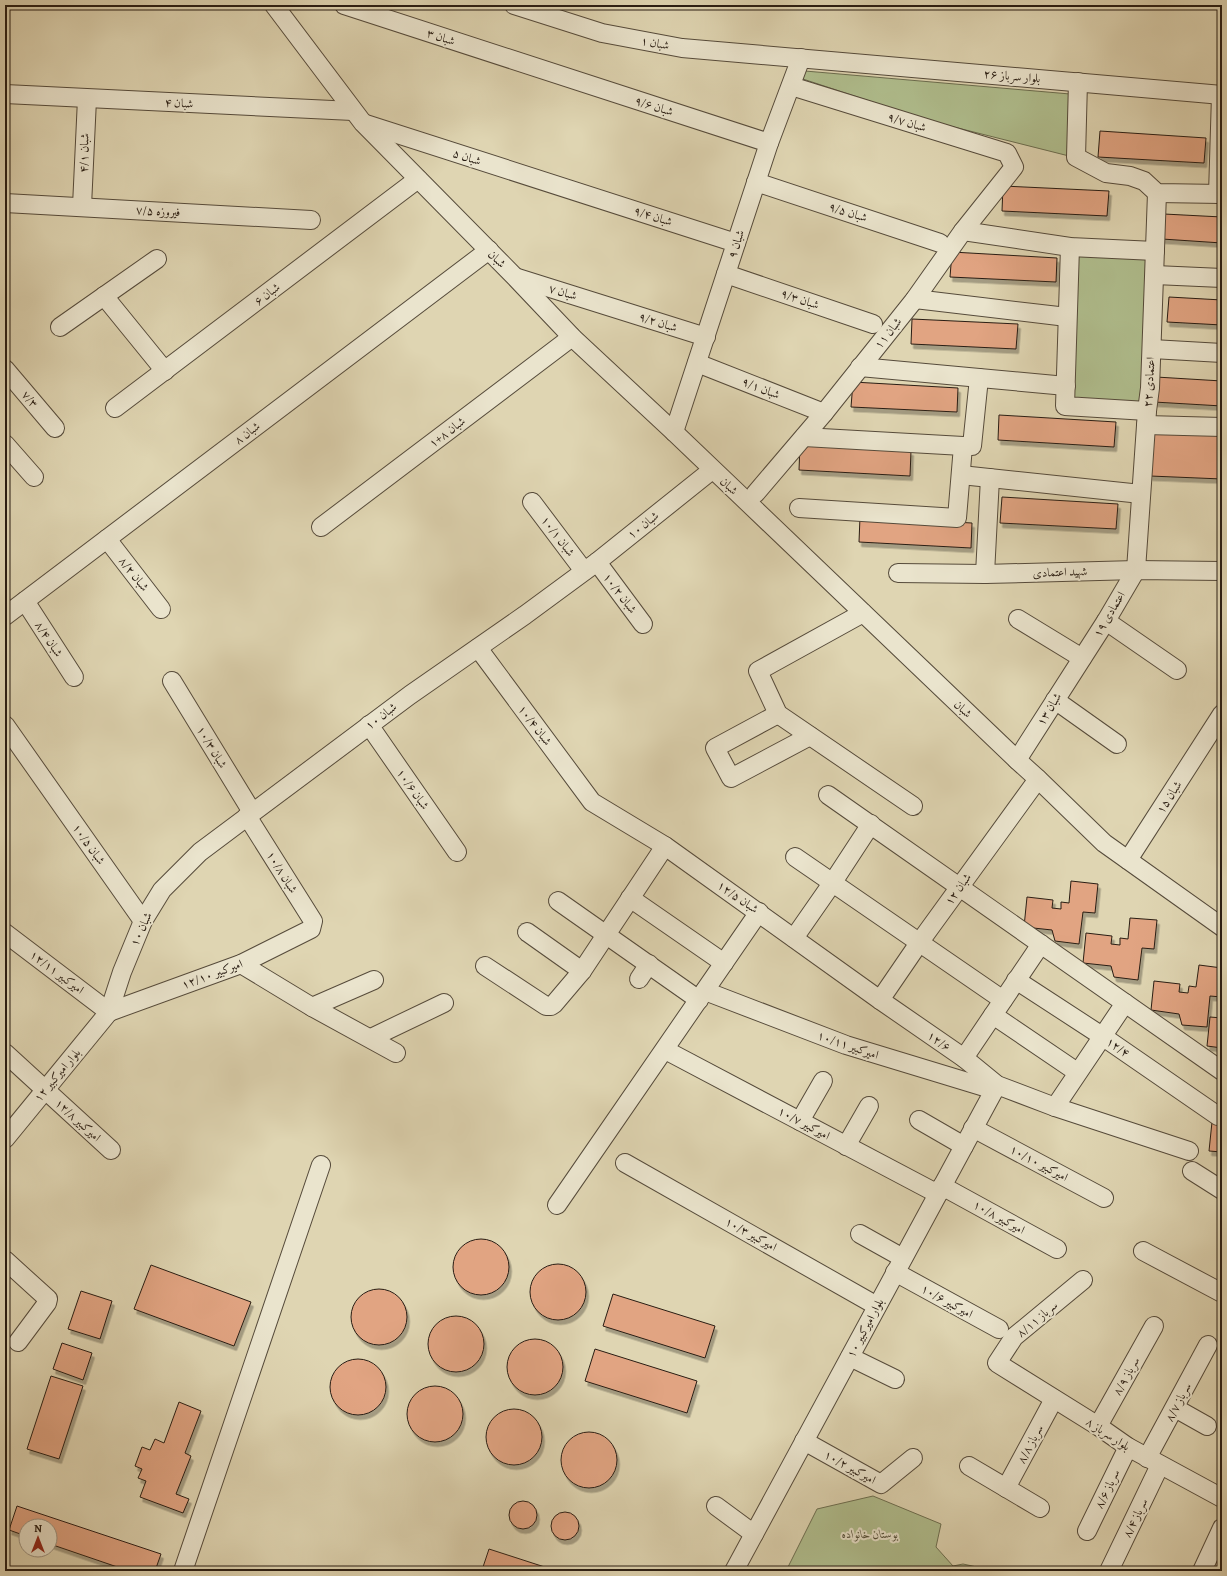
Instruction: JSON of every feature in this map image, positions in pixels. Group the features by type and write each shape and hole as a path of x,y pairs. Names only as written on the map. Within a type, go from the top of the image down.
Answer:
{"street":[{"name":"شبان","path":"274,5 358,118 489,250 572,337 674,432 712,470 1104,843 1220,920"},
{"name":"۳ شبان","path":"344,5 538,69"},
{"name":"۱ شبان","path":"514,5 602,33 682,48 801,58"},
{"name":"۲۶ بلوار سرباز","path":"801,58 1221,95"},
{"name":"۹ شبان","path":"674,432 769,143 801,58"},
{"name":"۹/۶ شبان","path":"538,69 769,143"},
{"path":"1078,82 1076,157 1106,173 1130,176 1144,181 1157,193 1220,194 1221,95"},
{"name":"۹/۷ شبان","path":"791,86 1007,153 1014,167"},
{"name":"۴ شبان","path":"5,94 358,118"},
{"name":"۴/۱ شبان","path":"82,206 87,99"},
{"name":"۵ شبان","path":"358,118 570,190"},
{"name":"۱۱ شبان","path":"755,494 824,413 915,299 963,231 1014,167"},
{"name":"۶ شبان","path":"115,408 418,179"},
{"name":"۹/۵ شبان","path":"756,182 940,243"},
{"name":"۹/۴ شبان","path":"570,190 736,242"},
{"name":"۲۲ اعتمادی","path":"1136,570 1150,388 1157,193"},
{"name":"۷/۵ فیروزه","path":"5,203 82,206 311,220"},
{"path":"963,231 1070,247 1155,251"},
{"path":"1070,247 1065,406 1222,427"},
{"name":"۸ شبان","path":"5,616 489,250"},
{"path":"60,327 157,259"},
{"name":"۹/۳ شبان","path":"726,274 873,324"},
{"path":"1155,275 1222,278"},
{"name":"۷ شبان","path":"515,277 611,307"},
{"path":"104,296 165,371"},
{"path":"915,299 1067,316"},
{"name":"۹/۲ شبان","path":"611,307 706,337"},
{"name":"۱+۸ شبان","path":"321,527 572,337"},
{"path":"1152,349 1222,353"},
{"name":"۹/۱ شبان","path":"697,362 824,413"},
{"path":"860,367 1066,386"},
{"name":"۷/۳","path":"5,369 55,428"},
{"path":"804,436 972,446 979,378"},
{"path":"5,444 34,478"},
{"path":"799,508 957,518 964,446"},
{"name":"۱۰ شبان","path":"109,1012 122,972 143,921 162,890 200,852 410,695 525,616 712,470"},
{"path":"960,475 1141,494"},
{"path":"985,574 990,478"},
{"name":"۱۰/۱ شبان","path":"532,502 590,566"},
{"name":"۸/۲ شبان","path":"107,539 161,609"},
{"name":"۱۰/۲ شبان","path":"590,566 643,624"},
{"name":"شهید اعتمادی","path":"898,573 985,574 1136,570 1222,571"},
{"name":"۱۹ اعتمادی","path":"1082,658 1136,570"},
{"name":"۸/۴ شبان","path":"24,601 74,677"},
{"path":"863,613 758,671 778,714 913,806"},
{"path":"1018,619 1082,658"},
{"path":"1106,621 1177,670"},
{"name":"۱۰/۴ شبان","path":"478,648 592,802"},
{"name":"۱۳ شبان","path":"1017,760 1082,658"},
{"name":"۱۰/۳ شبان","path":"172,681 250,814"},
{"path":"1055,700 1117,744"},
{"path":"778,714 715,748 731,778 810,736"},
{"name":"۱۵ شبان","path":"1128,860 1216,736 1222,714"},
{"name":"۱۰/۵ شبان","path":"5,725 143,921"},
{"name":"۱۰/۶ شبان","path":"369,725 457,852"},
{"name":"۱۲ شبان","path":"880,1000 919,943 1038,779"},
{"path":"828,795 1222,1071"},
{"name":"۱۲/۵ شبان","path":"592,802 665,846 880,1000"},
{"name":"۱۰/۸ شبان","path":"250,814 313,921 312,929"},
{"path":"794,938 833,882 870,824"},
{"path":"485,966 546,1006 554,1004 582,971 665,846"},
{"path":"795,857 1003,1000"},
{"path":"630,898 670,934 724,964"},
{"name":"۱۰/۱۱ امیرکبیر","path":"558,901 606,934 644,972 702,996 846,1045 995,1087 1189,1151"},
{"path":"557,1205 759,912"},
{"name":"۱۲/۱۰ امیرکبیر","path":"109,1012 241,964 312,929"},
{"path":"527,932 582,971"},
{"name":"۱۲/۱۱ امیرکبیر","path":"5,933 109,1012"},
{"path":"964,1058 1041,944"},
{"path":"241,964 312,1007 396,1053"},
{"path":"312,1007 374,980"},
{"name":"۱۲/۴","path":"1016,980 1102,1036 1218,1116"},
{"name":"۱۲/۶","path":"880,1000 964,1058 995,1087"},
{"path":"371,1038 444,1004"},
{"path":"1055,1107 1077,1072 1125,1004"},
{"name":"۱۲ بلوار امیرکبیر","path":"5,1139 109,1012"},
{"path":"993,1015 1077,1072"},
{"name":"۱۲/۸ امیرکبیر","path":"5,1053 44,1091 111,1150"},
{"name":"۱۰/۷ امیرکبیر","path":"672,1053 846,1146 940,1190"},
{"path":"800,1121 823,1081"},
{"name":"۱۰ بلوار امیرکبیر","path":"734,1571 995,1087"},
{"path":"846,1146 870,1106"},
{"path":"919,1120 964,1146"},
{"name":"۱۰/۱۰ امیرکبیر","path":"973,1128 1104,1198"},
{"name":"۱۰/۳ امیرکبیر","path":"625,1163 877,1306"},
{"path":"183,1571 321,1165"},
{"path":"1192,1171 1222,1190"},
{"name":"۱۰/۸ امیرکبیر","path":"940,1190 1057,1249"},
{"name":"۱۰/۶ امیرکبیر","path":"860,1234 899,1265 1000,1329"},
{"path":"1143,1251 1222,1293"},
{"path":"5,1260 48,1299 47,1303 18,1342"},
{"name":"۸/۱۱ سرباز","path":"997,1363 1014,1337 1083,1280"},
{"name":"۸/۹ سرباز","path":"1098,1426 1154,1326"},
{"name":"۸/۷ سرباز","path":"1154,1462 1175,1408 1208,1345"},
{"path":"850,1357 895,1379"},
{"name":"۸ بلوار سرباز","path":"997,1363 1098,1426 1128,1447 1222,1498"},
{"name":"۸/۸ سرباز","path":"1006,1488 1054,1399"},
{"path":"1175,1408 1207,1426"},
{"name":"۱۰/۲ امیرکبیر","path":"804,1441 881,1484 913,1458"},
{"name":"۸/۶ سرباز","path":"1087,1531 1128,1447"},
{"name":"۸/۴ سرباز","path":"1109,1571 1154,1462"},
{"path":"969,1466 1040,1508"},
{"path":"716,1506 754,1534"},
{"path":"1202,1571 1222,1528"}],"green space":[{"path":"805,71 1070,94 1069,156 930,121 803,79"},
{"path":"1074,251 1150,254 1144,403 1069,400"},
{"name":"بوستان خانواده","path":"873,1496 941,1524 936,1547 953,1566 963,1564 986,1569 984,1571 786,1571 817,1509"}],"building":[{"path":"1100,131 1206,138 1204,163 1098,157"},
{"path":"1003,186 1109,191 1107,216 1002,211"},
{"path":"1164,214 1222,217 1222,243 1162,239"},
{"path":"952,252 1057,258 1056,282 950,277"},
{"path":"1169,297 1222,300 1222,325 1167,322"},
{"path":"912,319 1018,324 1016,349 911,344"},
{"path":"1156,377 1222,381 1222,406 1154,402"},
{"path":"853,382 958,388 957,412 851,407"},
{"path":"999,415 1116,422 1114,447 998,440"},
{"path":"1152,432 1222,435 1222,479 1150,476"},
{"path":"800,445 911,451 910,476 799,470"},
{"path":"1002,497 1118,504 1116,529 1000,523"},
{"path":"860,517 972,523 971,548 859,542"},
{"path":"1071,881 1098,884 1095,913 1083,912 1079,944 1055,941 1052,930 1024,927 1027,897 1053,900 1052,908 1061,909 1061,902 1069,903"},
{"path":"1130,918 1157,920 1154,949 1142,948 1138,980 1114,977 1111,966 1083,963 1086,933 1112,936 1111,944 1120,945 1120,938 1128,939"},
{"path":"1199,965 1222,968 1222,997 1210,996 1207,1027 1182,1025 1179,1014 1151,1010 1154,981 1180,984 1179,992 1188,993 1189,986 1196,987"},
{"path":"1210,1017 1222,1018 1222,1048 1207,1046"},
{"path":"1212,1122 1222,1123 1222,1152 1209,1151"},
{"path":"481,1239 492,1241 501,1247 507,1256 509,1267 507,1278 501,1287 492,1293 481,1295 470,1293 461,1287 455,1278 453,1267 455,1256 461,1247 470,1241"},
{"path":"558,1264 569,1266 578,1272 584,1281 586,1292 584,1303 578,1312 569,1318 558,1320 547,1318 538,1312 532,1303 530,1292 532,1281 538,1272 547,1266"},
{"path":"151,1265 251,1302 234,1346 134,1309"},
{"path":"379,1289 390,1291 399,1297 405,1306 407,1317 405,1328 399,1337 390,1343 379,1345 368,1343 359,1337 353,1328 351,1317 353,1306 359,1297 368,1291"},
{"path":"81,1291 112,1301 100,1339 68,1329"},
{"path":"613,1294 715,1326 705,1358 603,1326"},
{"path":"456,1316 467,1318 476,1324 482,1333 484,1344 482,1355 476,1364 467,1370 456,1372 445,1370 436,1364 430,1355 428,1344 430,1333 436,1324 445,1318"},
{"path":"535,1339 546,1341 555,1347 561,1356 563,1367 561,1378 555,1387 546,1393 535,1395 524,1393 515,1387 509,1378 507,1367 509,1356 515,1347 524,1341"},
{"path":"62,1343 92,1353 83,1380 53,1369"},
{"path":"595,1349 697,1381 687,1413 585,1381"},
{"path":"358,1359 369,1361 378,1367 384,1376 386,1387 384,1398 378,1407 369,1413 358,1415 347,1413 338,1407 332,1398 330,1387 332,1376 338,1367 347,1361"},
{"path":"51,1376 83,1386 59,1459 27,1449"},
{"path":"435,1386 446,1388 455,1394 461,1403 463,1414 461,1425 455,1434 446,1440 435,1442 424,1440 415,1434 409,1425 407,1414 409,1403 415,1394 424,1388"},
{"path":"179,1402 201,1411 185,1453 191,1456 176,1494 189,1499 183,1513 140,1497 146,1481 138,1478 142,1469 135,1466 142,1447 150,1450 155,1439 164,1443"},
{"path":"514,1409 525,1411 534,1417 540,1426 542,1437 540,1448 534,1457 525,1463 514,1465 503,1463 494,1457 488,1448 486,1437 488,1426 494,1417 503,1411"},
{"path":"589,1432 600,1434 609,1440 615,1449 617,1460 615,1471 609,1480 600,1486 589,1488 578,1486 569,1480 563,1471 561,1460 563,1449 569,1440 578,1434"},
{"path":"523,1501 533,1505 537,1515 533,1525 523,1529 513,1525 509,1515 513,1505"},
{"path":"17,1506 53,1518 18,1518 18,1533 9,1530"},
{"path":"565,1512 575,1516 579,1526 575,1536 565,1540 555,1536 551,1526 555,1516"},
{"path":"58,1520 161,1554 155,1571 129,1571 58,1547"},
{"path":"489,1549 557,1571 497,1571 483,1567"}]}
